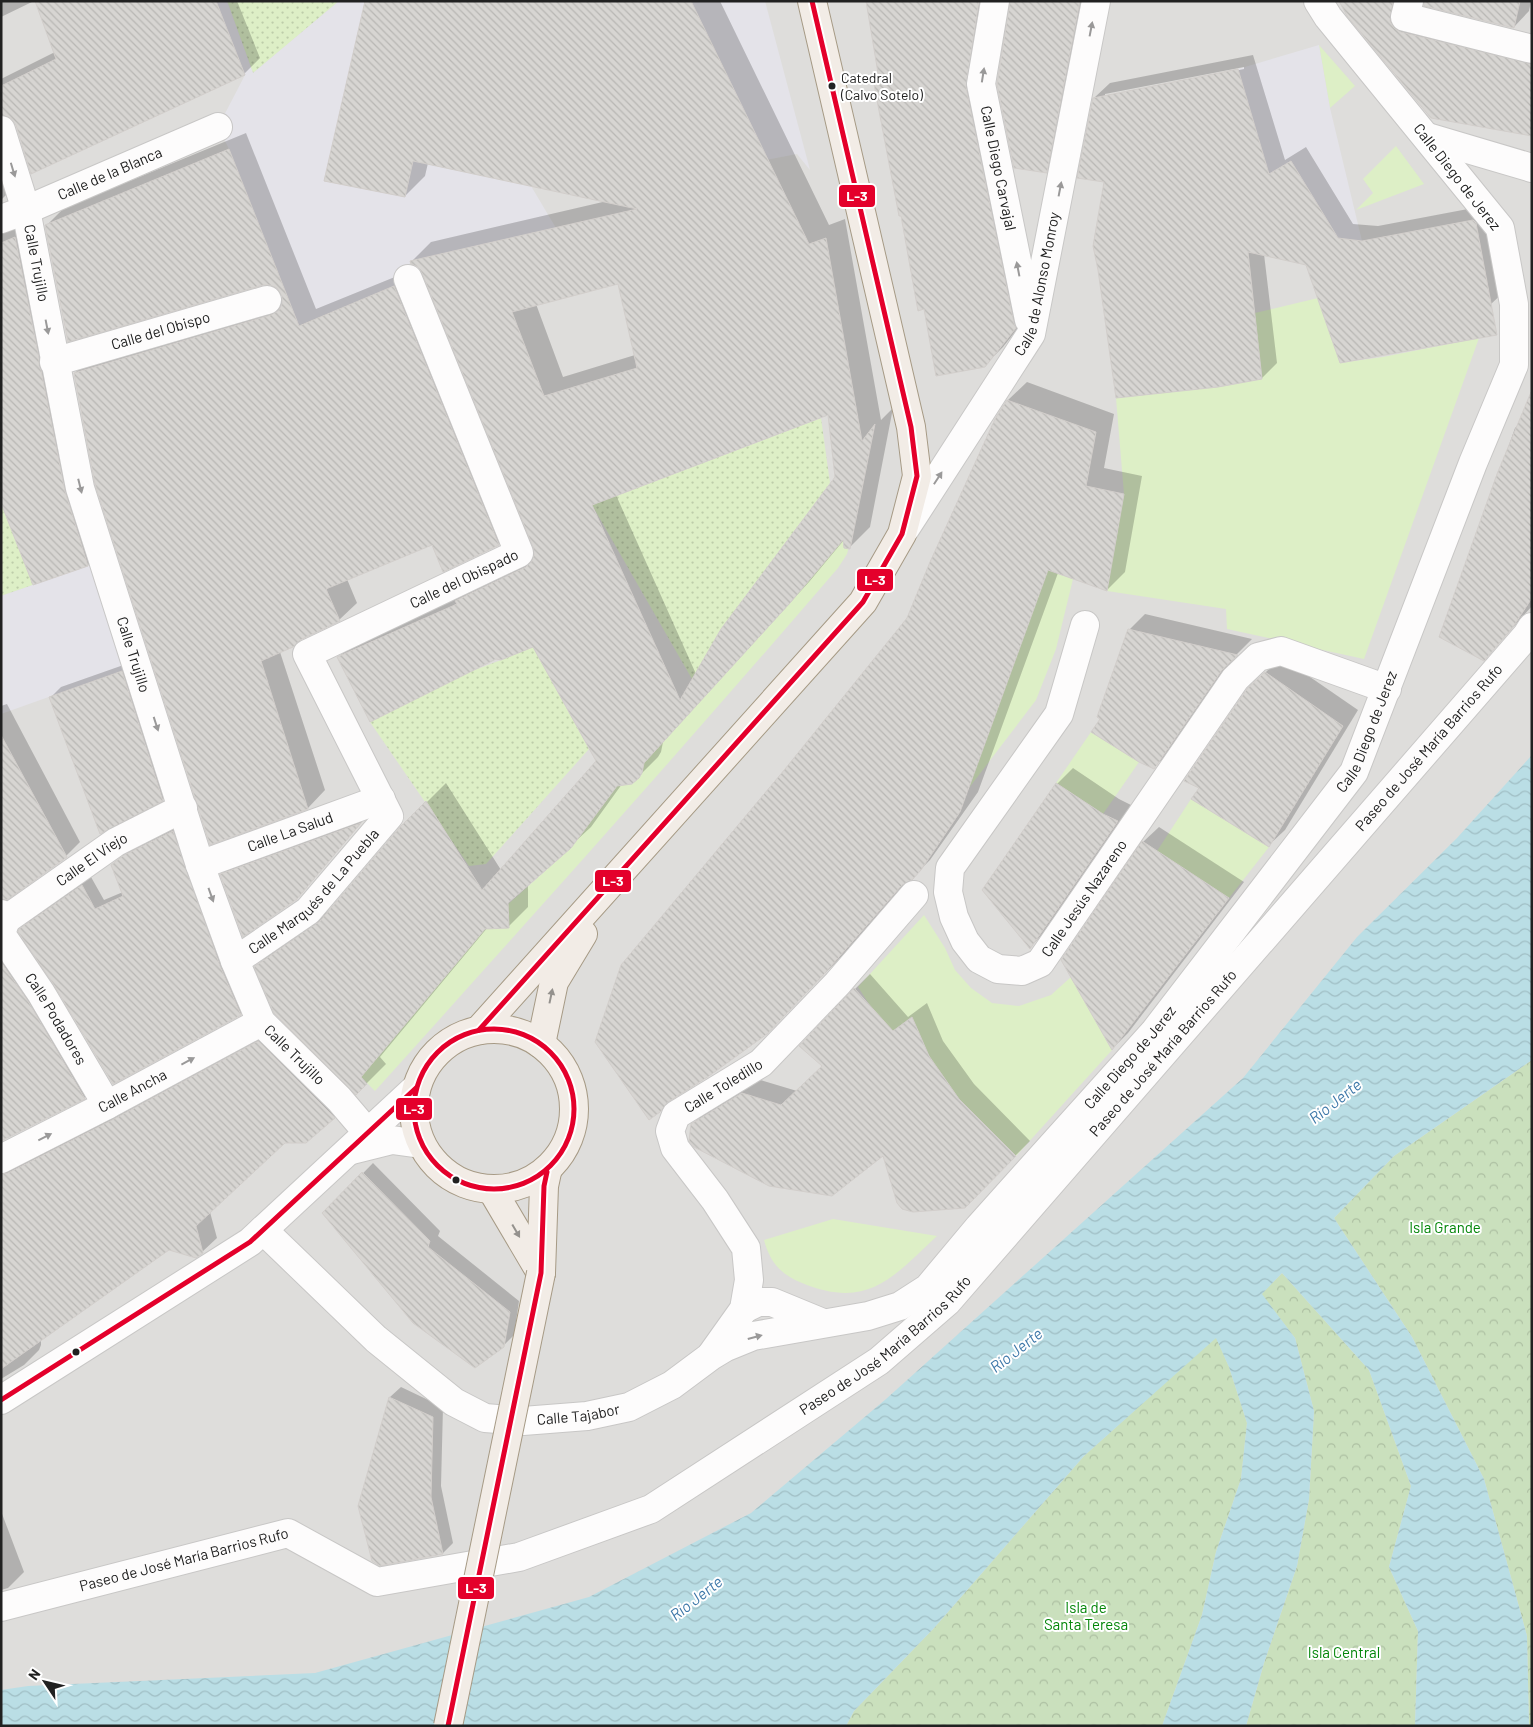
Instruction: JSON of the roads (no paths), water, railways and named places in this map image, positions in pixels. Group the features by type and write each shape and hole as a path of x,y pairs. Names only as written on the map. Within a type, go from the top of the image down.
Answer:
{"main road":[{"path":"479,1030 863,602 902,534 917,476 911,426 812,1"},
{"path":"541,1044 554,982 621,873"},
{"path":"448,1726 541,1273 544,1186 547,1172 560,1155 571,1133 574,1108 570,1083 559,1061 541,1044 522,1034 501,1029 479,1030 458,1037 440,1050 425,1067 416,1088 414,1107 415,1125 421,1144 433,1162 450,1177 470,1186 492,1190 519,1186 547,1172"},
{"path":"492,1190 541,1273"}],"street":[{"name":"Calle Diego Carvajal","path":"994,1 981,84 1031,334"},
{"name":"Calle de Alonso Monroy","path":"902,534 1031,334 1096,1"},
{"name":"Calle Diego de Jerez","path":"823,1323 868,1316 900,1306 928,1288 979,1227 1155,1031 1354,772 1473,463 1514,365 1514,304 1500,228 1328,17 1318,1"},
{"path":"1409,1 1405,18 1532,49"},
{"name":"Calle de la Blanca","path":"14,214 218,127"},
{"name":"Calle Trujillo","path":"1,130 14,214 54,362 80,488 200,865 235,961 261,1022 339,1099 368,1133"},
{"path":"1427,137 1532,168"},
{"name":"Calle del Obispado","path":"385,807 307,654 519,553 408,279"},
{"name":"Calle del Obispo","path":"54,362 267,300"},
{"name":"Calle Jesús Nazareno","path":"1085,625 1059,714 950,868 948,892 954,917 965,940 979,958 998,969 1022,971 1040,963 1235,679 1258,657 1281,652 1387,689"},
{"name":"Paseo de José María Barrios Rufo","path":"1,1607 288,1533 377,1582 519,1556 651,1509 879,1361 947,1302 1532,627"},
{"name":"Calle La Salud","path":"200,865 385,807"},
{"name":"Calle Marqués de La Puebla","path":"235,961 308,911 385,807"},
{"name":"Calle El Viejo","path":"3,919 116,842 183,808"},
{"name":"Calle Toledillo","path":"711,1356 744,1309 749,1280 746,1248 715,1200 674,1148 670,1131 676,1115 760,1063 837,984 914,895"},
{"name":"Calle Podadores","path":"3,919 1,934 42,993 107,1105"},
{"name":"Calle Ancha","path":"1,1159 107,1105 261,1022"},
{"path":"1,1400 250,1242 416,1088"},
{"path":"346,1152 392,1140 421,1144"},
{"name":"Calle Tajabor","path":"263,1230 376,1339 454,1402 484,1418 532,1421 587,1416 629,1407 672,1385 726,1347 753,1336 823,1323"},
{"path":"744,1309 758,1302 772,1302 823,1323"}],"water":[{"name":"Río Jerte","path":"1532,755 1532,1060 1394,1156 1334,1218 1412,1337 1484,1479 1527,1636 1529,1726 1415,1726 1418,1631 1389,1567 1411,1486 1369,1370 1282,1273 1262,1294 1295,1338 1314,1411 1309,1499 1297,1566 1264,1663 1246,1726 1162,1726 1202,1615 1216,1552 1241,1479 1247,1423 1229,1367 1216,1338 1084,1456 934,1628 854,1711 846,1726 1,1726 1,1690 28,1686 315,1673 589,1597 751,1513 886,1399 1243,1078 1357,937 1457,838"}],"place":[{"name":"Catedral (Calvo Sotelo)","path":"832,86"}],"park label":[{"name":"Isla Grande","path":"1445,1228"},
{"name":"Isla de Santa Teresa","path":"1086,1616"},
{"name":"Isla Central","path":"1344,1653"}]}
